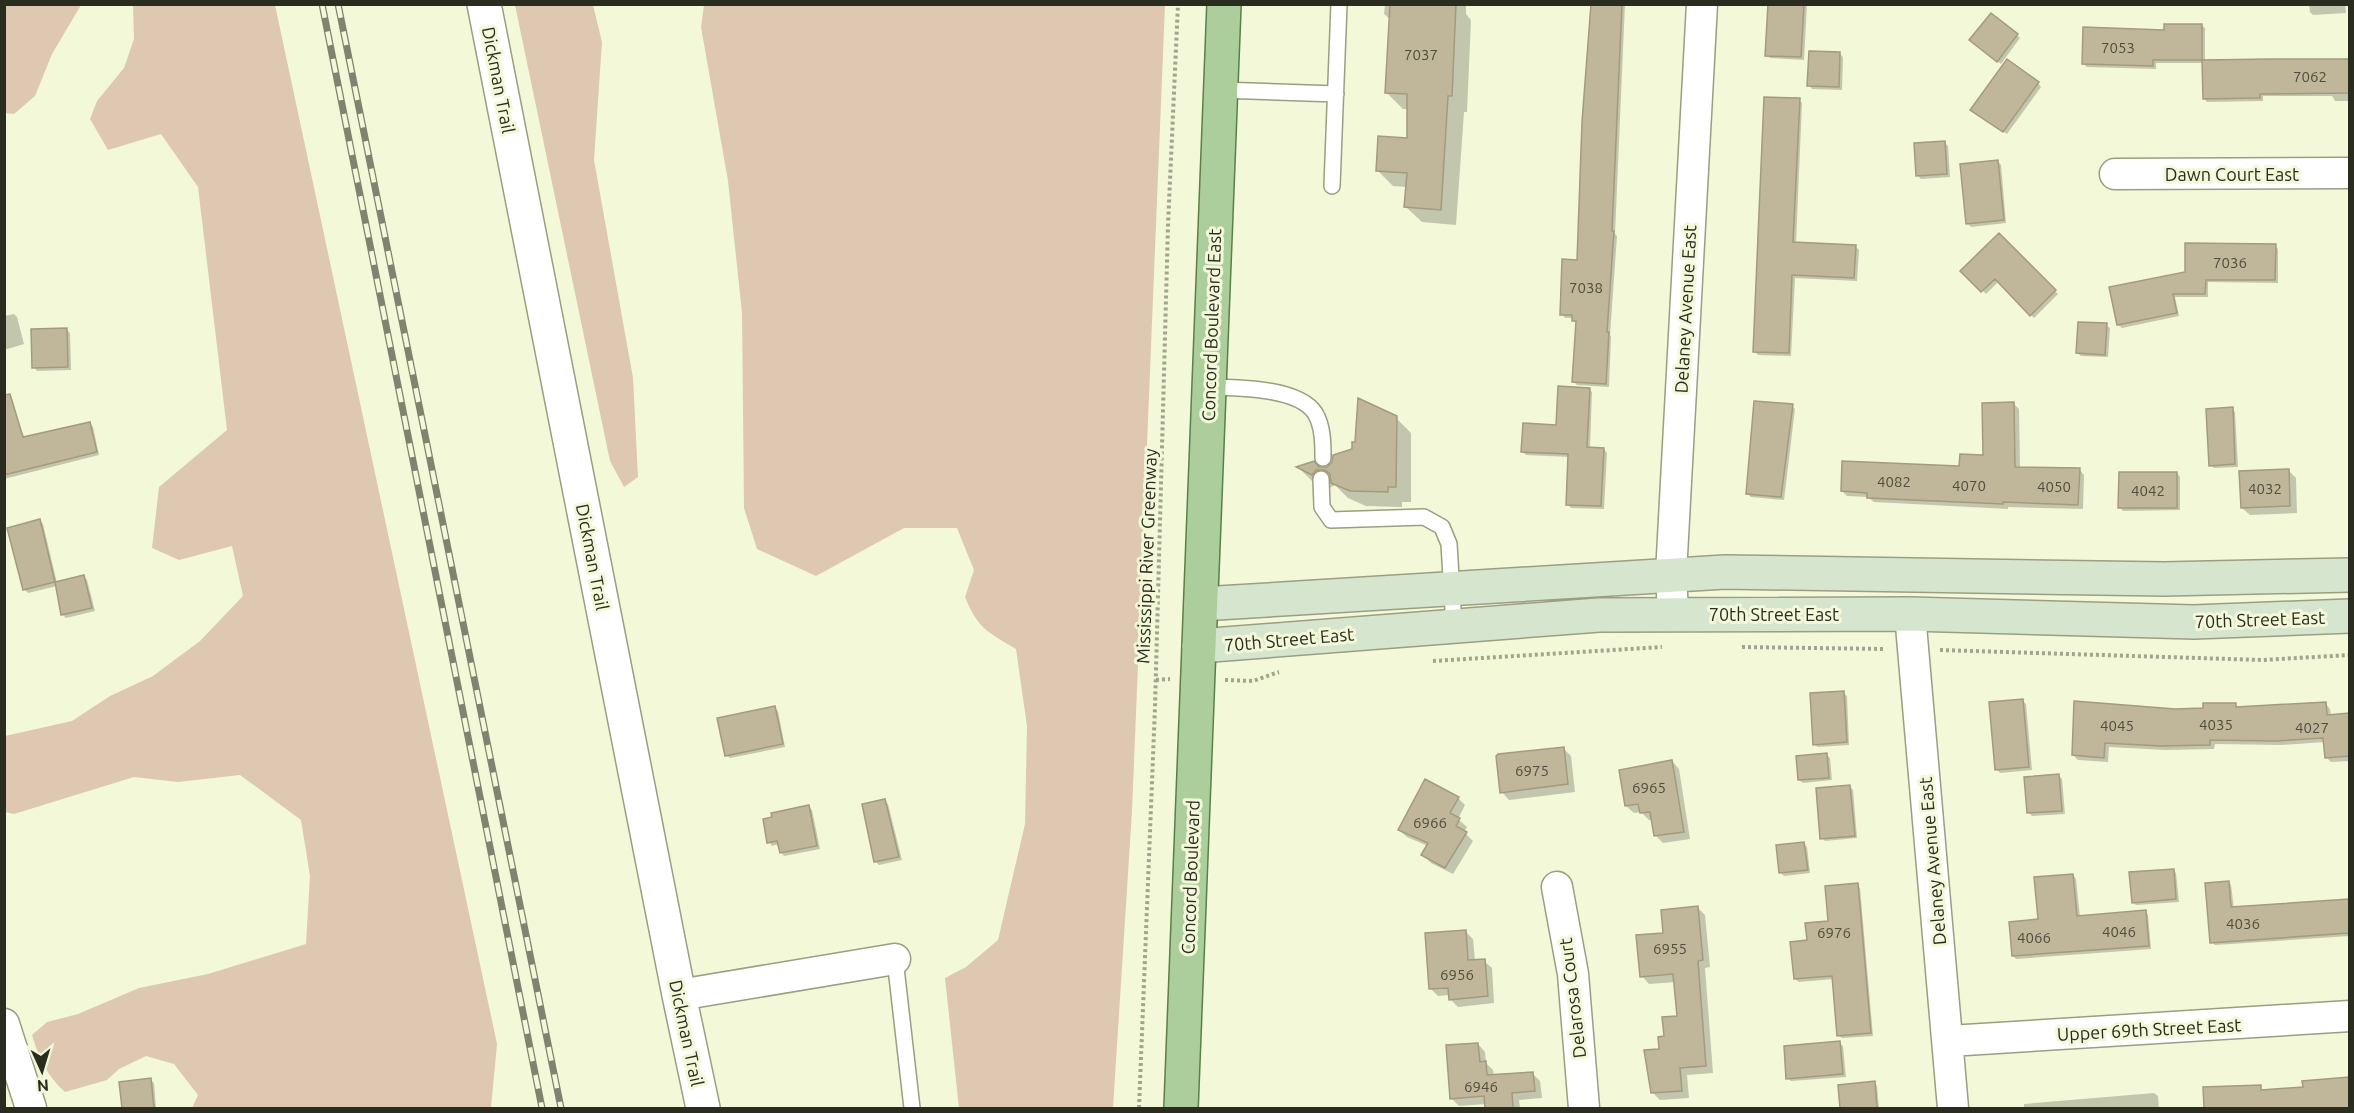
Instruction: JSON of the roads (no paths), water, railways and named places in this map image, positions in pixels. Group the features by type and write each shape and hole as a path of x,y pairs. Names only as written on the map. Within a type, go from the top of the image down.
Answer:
{"main road":[{"name":"Concord Boulevard East","path":"1199,662 1224,4"},
{"path":"1201,604 1725,572 2164,579 2349,575"},
{"name":"70th Street East","path":"1199,662 1454,626 1599,615 1910,614 2194,622 2349,616"},
{"name":"Concord Boulevard","path":"1181,1108 1199,662"}],"street":[{"name":"Dickman Trail","path":"484,4 679,995 704,1108"},
{"name":"Delaney Avenue East","path":"1673,613 1671,574 1702,4"},
{"name":"Dawn Court East","path":"2115,174 2349,173"},
{"name":"Delaney Avenue East","path":"1910,614 1953,1108"},
{"name":"Delarosa Court","path":"1557,887 1573,974 1584,1108"},
{"path":"679,995 895,959"},
{"name":"Upper 69th Street East","path":"1948,1041 2349,1017"},
{"path":"4,1024 31,1108"}],"lane":[{"path":"1332,186 1339,4"},
{"path":"1220,90 1336,94"},
{"path":"1209,387 1258,389 1300,400 1315,413 1323,436 1323,458"},
{"path":"1321,479 1322,507 1331,520 1424,517 1442,527 1449,544 1454,626"},
{"path":"895,959 912,1108"}],"railway":[{"path":"322,4 542,1108"},
{"path":"338,4 561,1108"}]}
